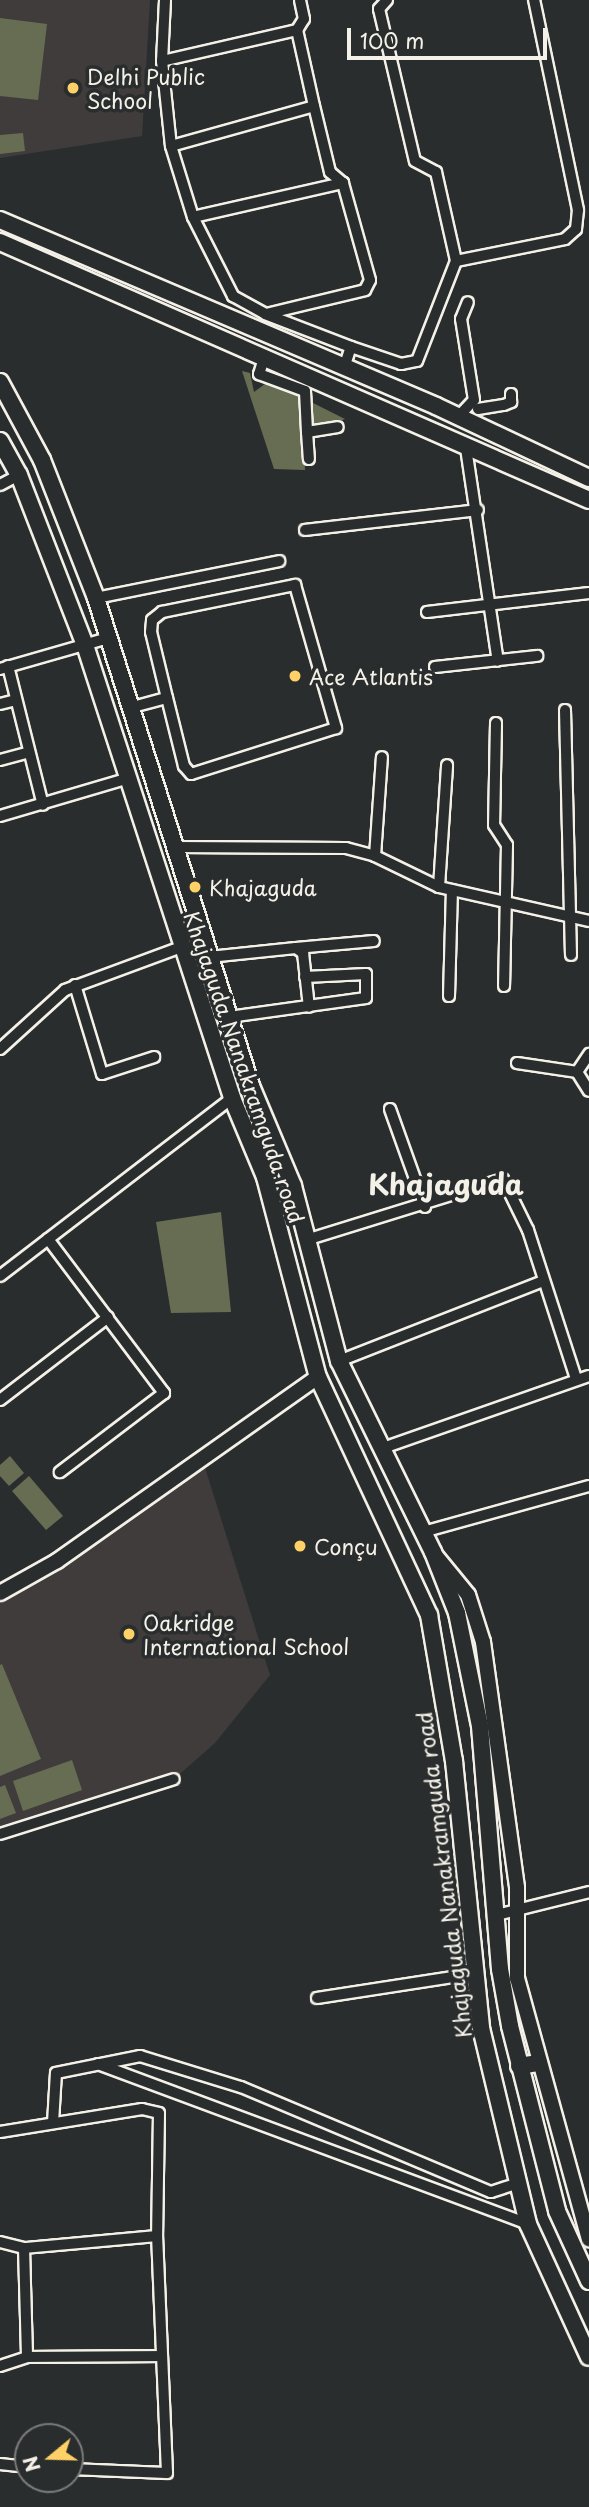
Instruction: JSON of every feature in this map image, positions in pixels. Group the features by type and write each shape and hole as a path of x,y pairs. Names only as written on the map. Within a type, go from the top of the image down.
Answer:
{"main road":[{"path":"0,220 458,417 475,411 586,477 582,497 0,242"},
{"name":"Khajaguda Nanakramguda road","path":"0,382 43,460 96,598 229,1017 293,1186 339,1360 433,1552 457,1613 476,1701 501,1977 519,2066 557,2211 589,2281"},
{"name":"Khajaguda Nanakramguda road","path":"0,441 19,475 85,645 126,779 232,1098 265,1177 318,1377 429,1615 468,1871 472,1974 528,2224 589,2357"},
{"path":"519,2066 539,2063"}],"street":[{"path":"165,0 162,61 171,146 193,217 233,296 265,314 401,364 417,361 456,261 436,172 415,161 379,9 387,0"},
{"path":"162,61 297,30 304,19 300,0"},
{"path":"456,261 565,239 576,229 578,210 534,0"},
{"path":"265,314 369,286 342,183 330,172 297,30"},
{"path":"171,146 314,106"},
{"path":"193,217 342,183"},
{"path":"468,302 461,319 475,411 511,402 511,394"},
{"path":"326,360 333,339"},
{"path":"344,368 351,347"},
{"path":"264,358 259,374 305,391 309,459"},
{"path":"307,432 338,427"},
{"path":"466,448 478,510 498,661"},
{"path":"0,485 19,475"},
{"path":"305,530 478,510"},
{"path":"96,598 279,561"},
{"path":"295,585 336,728 191,774 184,766 167,698 152,620 162,612 295,585"},
{"path":"427,612 589,593"},
{"path":"43,805 16,700 4,668 108,638"},
{"path":"435,667 537,656"},
{"path":"129,708 167,698"},
{"path":"0,704 16,700"},
{"path":"565,710 571,955"},
{"path":"496,723 494,825 507,845 504,986"},
{"path":"0,760 29,752"},
{"path":"375,856 382,757"},
{"path":"439,887 447,765"},
{"path":"0,817 126,779"},
{"path":"173,847 262,850 324,845 375,856 439,887 589,921"},
{"path":"449,996 452,890"},
{"path":"209,957 374,941"},
{"path":"0,1049 51,998 75,985 181,947"},
{"path":"296,948 303,953 309,1007"},
{"path":"229,1017 366,998 366,974 305,977"},
{"path":"75,985 102,1074 154,1057"},
{"path":"577,1072 589,1054"},
{"path":"516,1063 577,1072 589,1091"},
{"path":"0,1276 232,1098"},
{"path":"390,1109 425,1207"},
{"path":"306,1240 425,1207 503,1179 528,1230 576,1379"},
{"path":"48,1239 164,1393 60,1472"},
{"path":"339,1360 543,1281"},
{"path":"0,1400 108,1317"},
{"path":"383,1448 589,1376"},
{"path":"0,1593 57,1561 318,1377"},
{"path":"423,1532 589,1486"},
{"path":"433,1552 468,1595 483,1643 496,1711 516,1910 516,1978 589,2239"},
{"path":"0,1834 174,1779"},
{"path":"496,1915 589,1892"},
{"path":"317,1998 472,1974"},
{"path":"55,2122 56,2073 140,2056 241,2087 491,2192 519,2183"},
{"path":"96,2063 528,2224"},
{"path":"0,2132 142,2109 159,2113 157,2236 167,2473 84,2470"},
{"path":"0,2242 23,2248 157,2236"},
{"path":"23,2248 27,2357"},
{"path":"0,2366 27,2357 162,2356"}],"shaded area":[{"name":"Delhi Public School","path":"0,0 150,0 142,136 0,158"},
{"name":"Oakridge International School","path":"202,1458 270,1675 215,1743 174,1779 0,1832 0,1593"}],"green space":[{"path":"0,18 47,24 38,100 0,96"},
{"path":"23,133 25,151 0,154 0,135"},
{"path":"242,371 250,373 254,392 269,381 345,419 303,437 305,470 274,469"},
{"path":"221,1212 231,1312 171,1313 156,1222"},
{"path":"10,1456 24,1473 9,1486 0,1476 0,1465"},
{"path":"29,1476 63,1516 46,1530 12,1491"},
{"path":"2,1664 41,1759 0,1776 0,1665"},
{"path":"72,1760 82,1790 23,1811 13,1781"},
{"path":"5,1785 16,1813 0,1819 0,1787"}],"place":[{"name":"Delhi Public School","path":"73,88"},
{"name":"Ace Atlantis","path":"295,676"},
{"name":"Khajaguda","path":"195,887"},
{"name":"Conçu","path":"300,1546"},
{"name":"Oakridge International School","path":"129,1634"}],"district":[{"name":"Khajaguda","path":"446,1184"}]}
